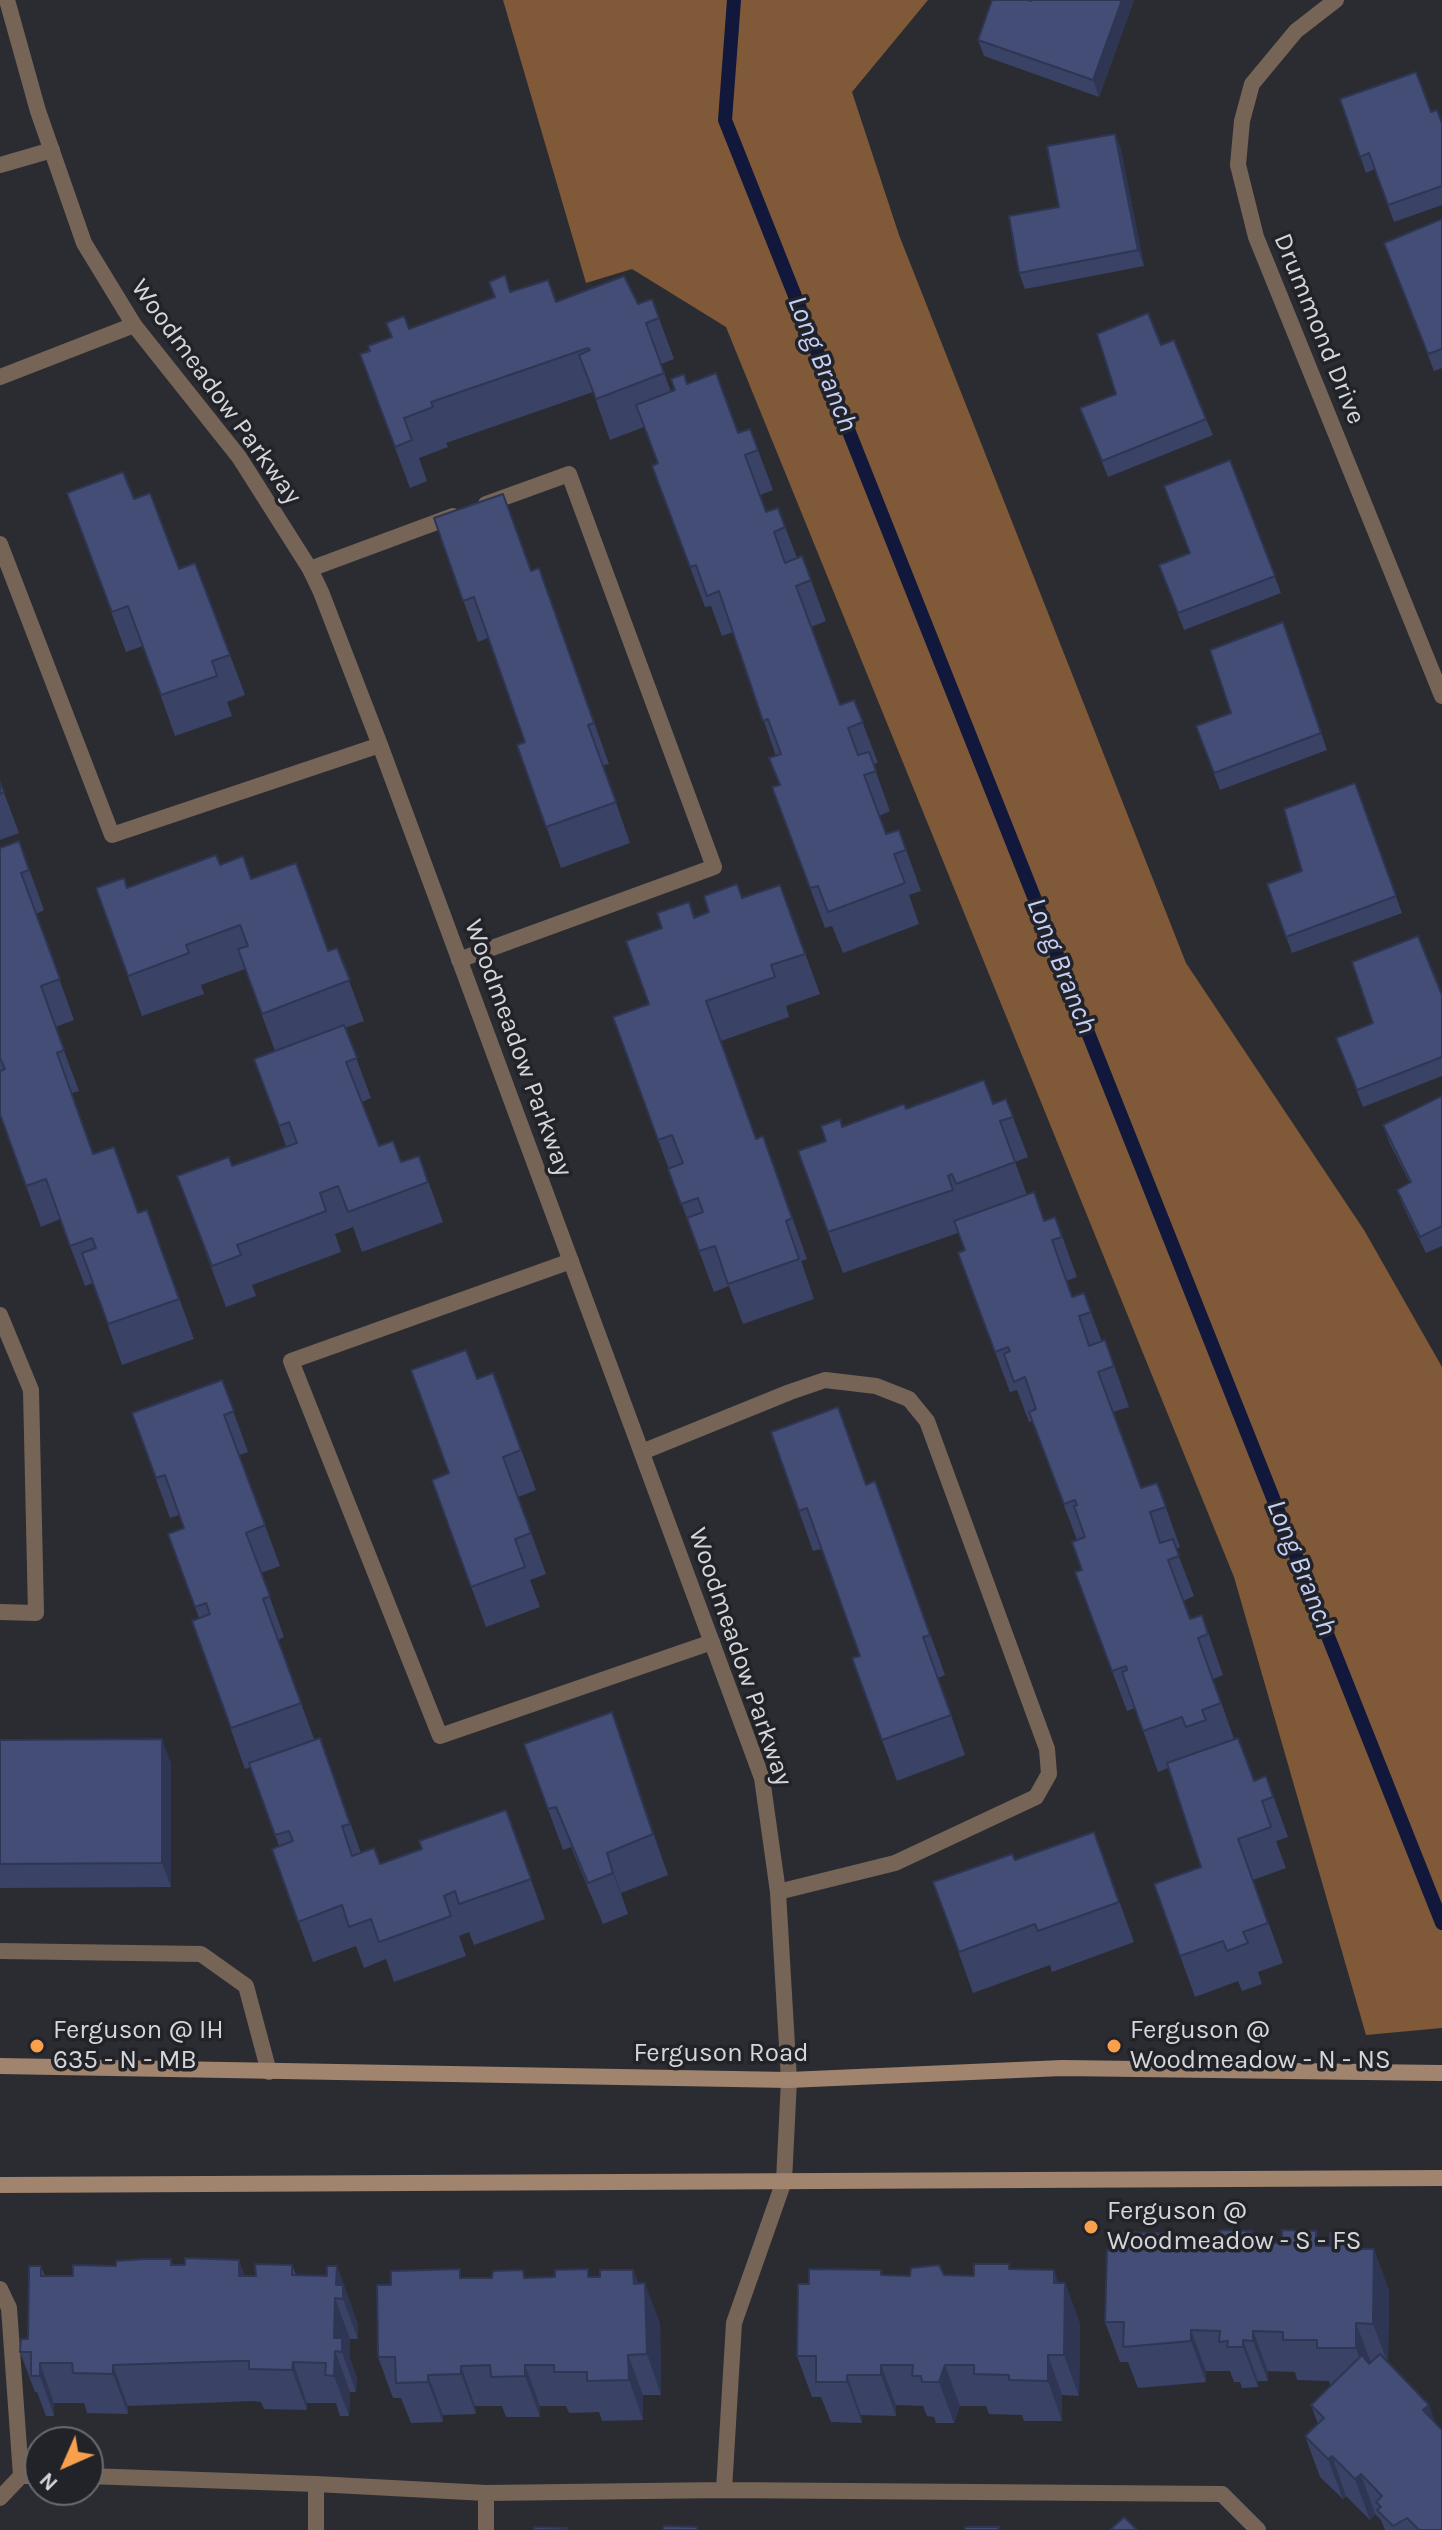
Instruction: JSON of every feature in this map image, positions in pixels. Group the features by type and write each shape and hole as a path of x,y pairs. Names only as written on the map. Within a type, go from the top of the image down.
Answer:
{"main road":[{"name":"Ferguson Road","path":"0,2066 789,2080 1062,2068 1442,2073"},
{"path":"0,2185 1442,2178"}],"street":[{"name":"Woodmeadow Parkway","path":"7,0 38,111 84,243 134,325 239,457 310,569 380,745 762,1778 778,1892 789,2080 784,2181 734,2323 724,2490"},
{"name":"Drummond Drive","path":"1336,0 1296,31 1252,84 1242,121 1238,165 1256,237 1442,696"},
{"path":"0,165 52,150"},
{"path":"0,377 134,325"},
{"path":"310,569 569,474 714,867 459,960"},
{"path":"0,544 112,835 380,745"},
{"path":"571,1261 291,1361 440,1736 712,1642"},
{"path":"0,1315 31,1390 36,1613 0,1612"},
{"path":"642,1452 825,1380 876,1386 909,1399 927,1421 1047,1749 1049,1774 1036,1797 895,1863 778,1892"},
{"path":"0,1951 201,1954 246,1986 269,2072"},
{"path":"0,2289 9,2308 21,2476 0,2498"},
{"path":"104,2477 486,2493 724,2490 1222,2494 1258,2530"},
{"path":"316,2484 316,2530"},
{"path":"486,2493 486,2530"}],"shaded area":[{"path":"503,0 928,0 852,92 899,235 1186,963 1364,1230 1442,1367 1442,2028 1366,2035 1234,1577 726,327 632,269 586,283"}],"building":[{"path":"992,0 1122,0 1093,80 978,40"},
{"path":"1416,72 1431,112 1437,110 1442,124 1442,186 1388,205 1369,153 1360,157 1340,99"},
{"path":"1115,134 1138,250 1019,273 1009,216 1059,207 1047,146"},
{"path":"1442,219 1442,349 1428,354 1384,243"},
{"path":"505,275 510,292 548,280 556,302 624,276 638,304 652,299 659,318 646,323 664,373 596,399 579,355 590,350 588,348 431,402 433,407 404,418 412,440 395,447 360,354 370,351 368,346 392,337 386,323 404,316 409,329 495,297 489,282"},
{"path":"1148,313 1161,345 1174,340 1206,419 1102,461 1080,408 1116,394 1097,334"},
{"path":"716,373 738,433 750,429 758,450 745,455 766,512 778,508 785,527 774,532 785,563 802,556 811,580 796,586 840,705 854,700 863,722 848,728 858,755 869,752 876,771 864,775 886,834 899,830 906,850 894,854 905,883 828,912 818,886 810,888 772,787 780,785 769,758 781,754 768,719 763,721 719,591 707,596 696,565 690,567 652,466 658,463 636,405 675,390 671,379 684,374 687,384"},
{"path":"1230,460 1275,576 1178,613 1159,565 1190,553 1164,486"},
{"path":"123,472 134,499 150,493 179,569 195,563 230,655 212,661 217,676 161,695 128,606 112,612 67,493"},
{"path":"503,494 531,571 539,568 594,723 588,725 616,802 546,827 517,745 525,742 474,597 463,601 434,518"},
{"path":"1283,622 1321,733 1214,773 1196,726 1231,713 1210,650"},
{"path":"1355,783 1396,896 1286,937 1267,884 1302,871 1284,809"},
{"path":"19,841 29,870 21,873 60,979 41,986 64,1050 57,1053 93,1154 114,1147 138,1213 147,1210 179,1299 108,1324 82,1253 96,1248 92,1238 70,1246 46,1179 26,1186 0,1114 0,1071 5,1069 0,1058 0,848"},
{"path":"216,855 220,865 243,856 251,879 296,863 328,951 337,948 350,980 262,1014 238,949 248,946 240,925 186,945 189,953 128,976 96,888 124,878 127,888"},
{"path":"737,884 742,898 780,885 805,954 771,965 775,977 706,1001 756,1139 763,1136 792,1218 786,1221 799,1259 728,1284 715,1246 699,1251 687,1218 703,1212 698,1198 681,1204 668,1169 683,1163 672,1135 658,1140 613,1017 649,1004 626,941 662,928 657,913 689,902 694,918 709,912 704,896"},
{"path":"1418,936 1442,995 1442,1057 1357,1090 1336,1038 1373,1023 1352,962"},
{"path":"344,1025 357,1058 346,1062 379,1146 393,1141 401,1162 419,1156 428,1182 348,1212 338,1186 320,1193 326,1211 237,1245 241,1255 212,1266 177,1176 229,1157 232,1166 297,1143 289,1122 279,1126 254,1059"},
{"path":"984,1080 993,1104 1006,1099 1013,1117 1000,1121 1015,1162 956,1184 952,1174 948,1176 953,1190 828,1232 798,1151 826,1141 821,1126 840,1119 842,1127 904,1104 906,1109"},
{"path":"1442,1096 1442,1226 1420,1237 1397,1190 1411,1182 1383,1125"},
{"path":"1034,1192 1044,1221 1055,1217 1062,1237 1052,1240 1072,1297 1084,1293 1091,1312 1079,1316 1089,1346 1105,1340 1114,1366 1098,1372 1141,1488 1157,1483 1166,1507 1150,1512 1160,1543 1173,1539 1179,1556 1168,1560 1190,1619 1202,1615 1208,1634 1198,1638 1221,1703 1202,1710 1206,1720 1186,1727 1182,1717 1143,1731 1122,1672 1127,1670 1126,1666 1112,1671 1075,1572 1082,1570 1072,1542 1085,1537 1074,1506 1077,1505 1075,1500 1064,1504 1029,1412 1036,1409 1025,1377 1014,1382 1004,1354 1010,1351 1008,1347 995,1352 958,1253 965,1250 954,1221"},
{"path":"466,1350 477,1379 493,1373 521,1450 503,1457 531,1533 515,1539 525,1567 471,1587 432,1480 449,1473 411,1370"},
{"path":"222,1380 234,1411 224,1415 265,1525 246,1533 270,1596 263,1599 301,1703 231,1728 192,1621 210,1614 206,1603 195,1607 168,1534 184,1528 165,1475 156,1478 132,1413"},
{"path":"838,1407 866,1485 875,1481 930,1635 923,1637 951,1715 882,1740 852,1658 860,1656 807,1508 799,1511 771,1432"},
{"path":"612,1712 653,1834 607,1853 613,1873 588,1883 556,1807 548,1809 524,1744"},
{"path":"320,1738 350,1824 342,1826 352,1856 374,1848 380,1864 422,1849 419,1841 506,1810 531,1879 459,1904 455,1891 444,1896 451,1916 379,1942 371,1919 349,1927 342,1905 298,1922 272,1849 293,1841 289,1831 275,1835 249,1763"},
{"path":"1238,1738 1254,1781 1266,1776 1273,1797 1262,1801 1271,1827 1238,1839 1268,1923 1243,1932 1248,1943 1227,1951 1223,1941 1180,1956 1154,1884 1201,1867 1167,1763"},
{"path":"162,1739 162,1863 0,1864 0,1740"},
{"path":"1094,1832 1119,1902 1038,1931 1035,1924 959,1952 933,1882 1012,1854 1015,1860"},
{"path":"1220,2230 1252,2231 1252,2242 1282,2243 1282,2230 1316,2231 1316,2246 1330,2246 1330,2233 1358,2233 1358,2249 1374,2249 1373,2324 1356,2323 1356,2348 1317,2348 1317,2340 1283,2340 1283,2332 1253,2331 1253,2341 1243,2340 1243,2347 1227,2347 1228,2341 1219,2342 1220,2331 1191,2330 1191,2341 1123,2347 1124,2322 1105,2322 1107,2250 1117,2251 1117,2232 1189,2234 1189,2241 1220,2241"},
{"path":"185,2258 239,2260 239,2276 256,2276 255,2264 292,2265 292,2275 327,2276 327,2266 337,2266 336,2285 343,2285 343,2299 335,2298 334,2338 342,2338 342,2352 335,2351 334,2376 325,2375 326,2363 293,2362 292,2370 249,2369 249,2361 237,2361 113,2365 113,2374 73,2373 72,2363 40,2363 40,2376 31,2376 31,2352 20,2352 21,2339 28,2339 29,2266 41,2266 41,2276 73,2276 73,2265 116,2266 116,2261 171,2259 171,2265 185,2265"},
{"path":"974,2264 1009,2264 1009,2269 1054,2270 1054,2283 1065,2283 1064,2355 1048,2355 1048,2381 1009,2380 1009,2375 974,2374 974,2365 945,2365 939,2382 922,2382 921,2376 912,2376 913,2365 881,2365 881,2375 847,2375 847,2382 816,2382 816,2356 797,2356 798,2284 809,2284 809,2269 881,2270 881,2275 910,2276 911,2268 939,2265 944,2275 974,2276"},
{"path":"460,2269 460,2278 492,2278 493,2271 523,2270 524,2278 555,2277 555,2270 588,2269 588,2277 600,2277 600,2270 633,2270 634,2284 645,2283 647,2354 628,2355 629,2380 587,2381 587,2372 554,2372 554,2365 525,2365 525,2376 491,2377 490,2365 461,2366 461,2374 428,2375 428,2382 396,2383 395,2357 378,2357 377,2285 391,2285 391,2271"},
{"path":"1380,2354 1429,2405 1423,2410 1442,2430 1442,2530 1419,2530 1407,2518 1393,2526 1377,2510 1381,2507 1376,2502 1382,2496 1361,2474 1355,2479 1332,2456 1328,2459 1305,2436 1324,2418 1311,2405 1362,2355 1369,2364"},
{"path":"1124,2517 1137,2530 1110,2530"},
{"path":"664,2526 697,2527 697,2530 663,2530"},
{"path":"534,2527 567,2528 567,2530 534,2530"},
{"path":"965,2527 999,2527 998,2530 965,2530"}],"waterway":[{"name":"Long Branch","path":"734,0 725,120 1442,1923"}],"place":[{"name":"Ferguson @ IH 635 - N - MB","path":"37,2046"},
{"name":"Ferguson @ Woodmeadow - N - NS","path":"1114,2046"},
{"name":"Ferguson @ Woodmeadow - S - FS","path":"1091,2227"}]}
